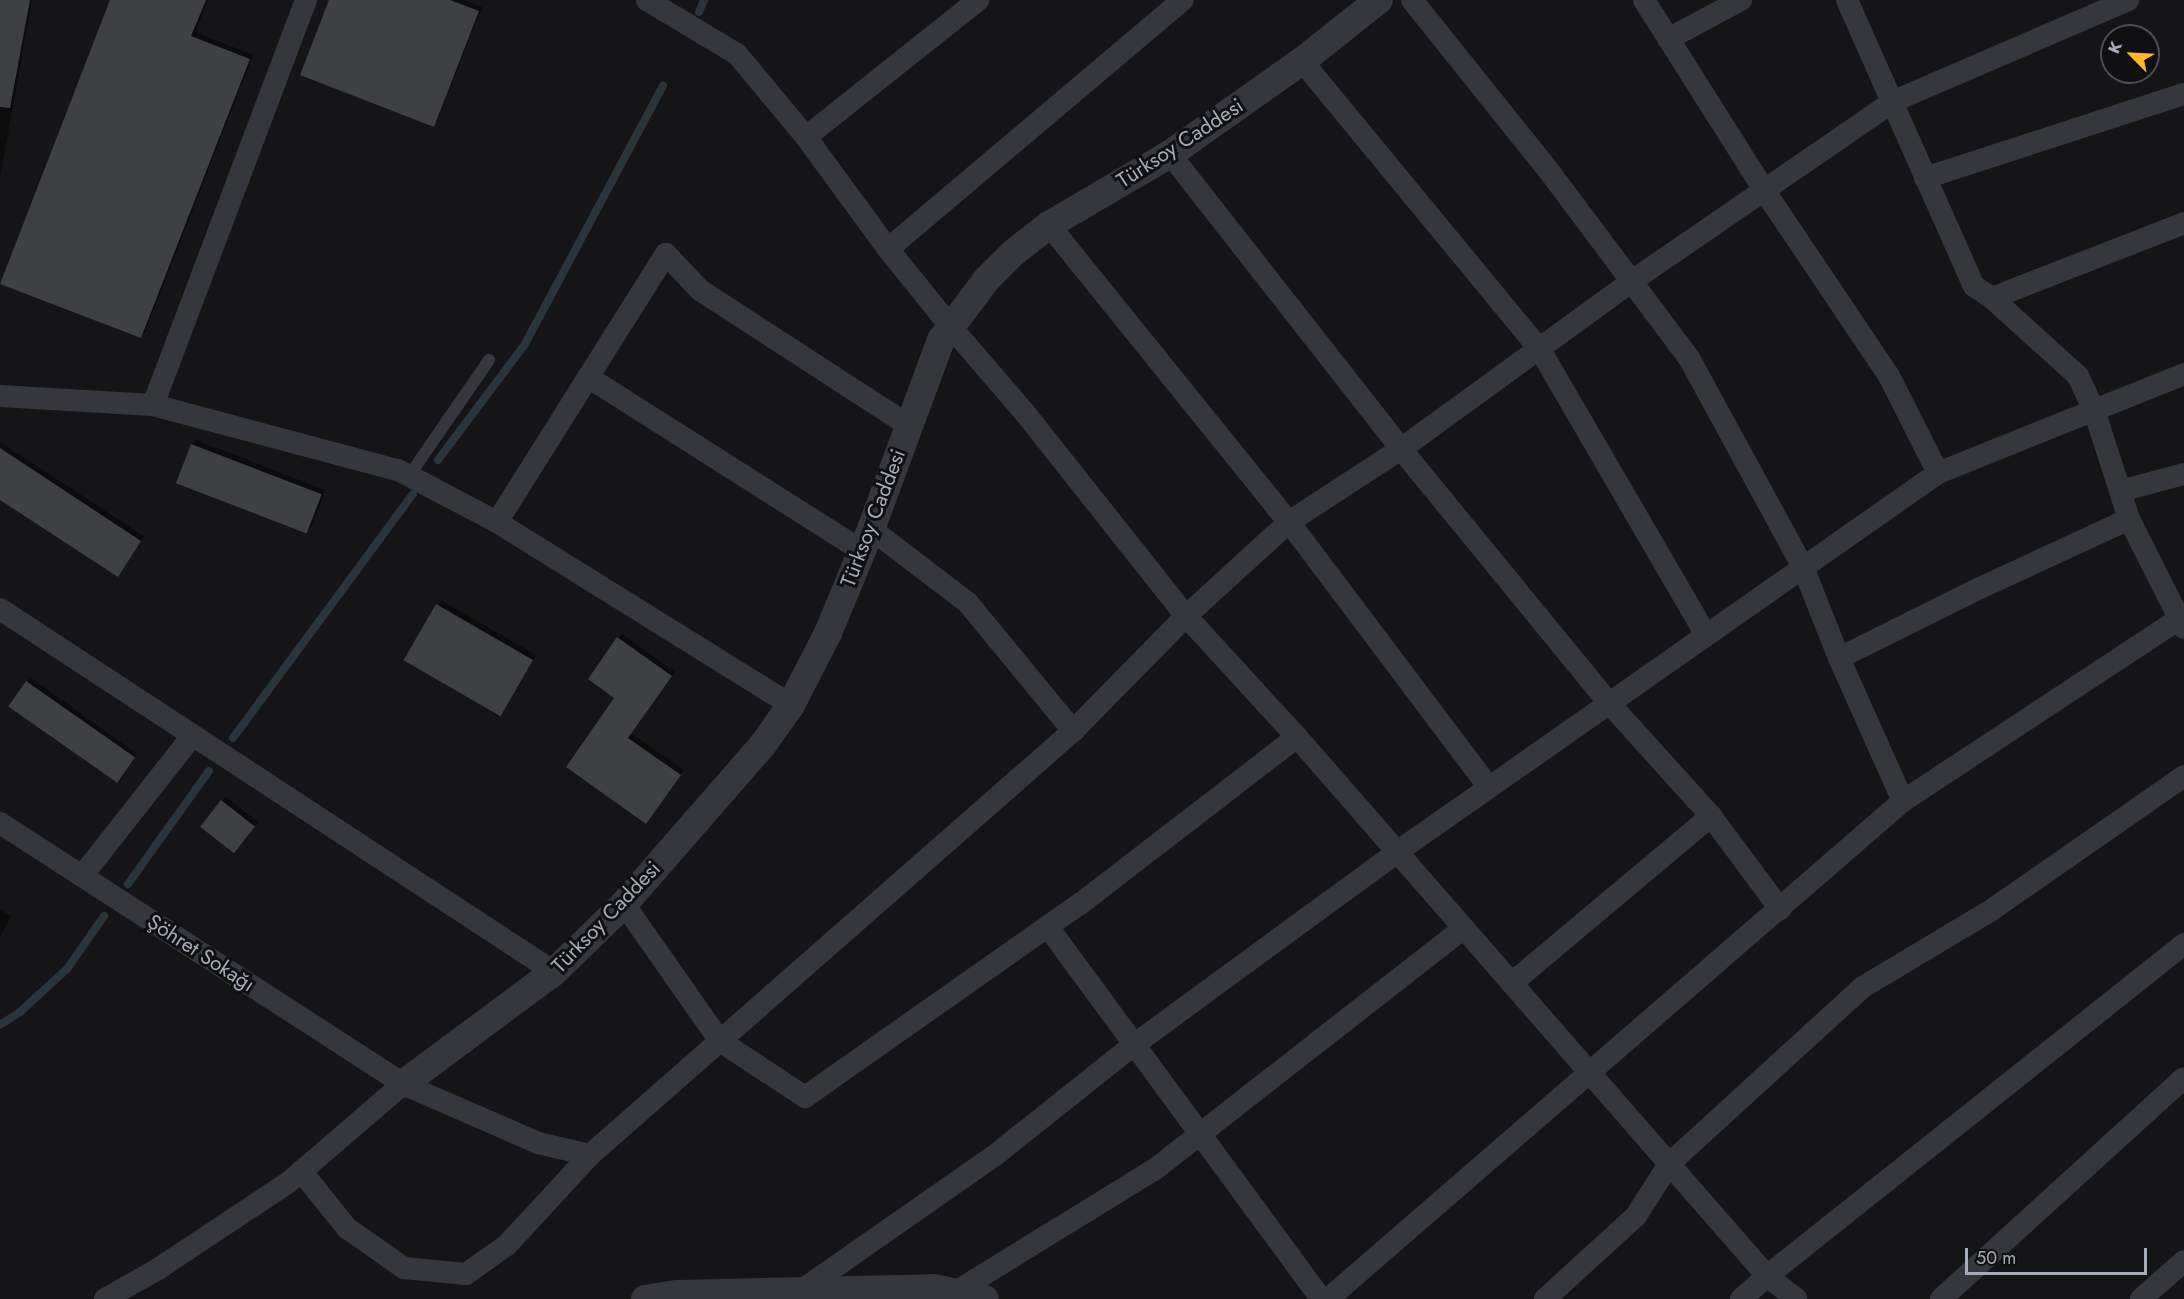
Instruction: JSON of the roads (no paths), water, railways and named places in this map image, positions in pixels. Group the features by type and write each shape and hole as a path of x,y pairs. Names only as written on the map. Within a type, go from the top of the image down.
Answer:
{"street":[{"path":"153,405 306,0"},
{"path":"647,0 737,54 806,137 888,249 1025,413 1186,616 1297,737 1767,1276 1796,1299"},
{"path":"806,137 978,0"},
{"path":"888,249 1183,0"},
{"name":"Türksoy Caddesi","path":"403,1084 554,972 624,904 762,746 791,705 828,633 867,540 941,340 987,279 1012,253 1049,225 1170,154 1302,61 1379,0"},
{"path":"1412,0 1549,171 1689,358 1803,567 1839,658 1904,801"},
{"path":"1644,0 1764,190 1889,376 1938,473"},
{"path":"1668,39 1741,0"},
{"path":"1328,1299 1591,1074 1904,801 2182,621 2129,519 2094,410 2078,376 1992,298 1974,286 1925,178 1894,101 1847,0"},
{"path":"302,1171 347,1228 404,1268 466,1274 507,1245 590,1155 1073,731 1186,616 1289,522 1401,449 1632,281 1894,101 2128,0"},
{"path":"1302,61 1539,348 1706,635"},
{"path":"1925,178 2184,94"},
{"path":"1170,154 1401,449 1609,703 1711,816 1780,909"},
{"path":"1992,298 2184,223"},
{"path":"1049,225 1289,522 1489,787"},
{"path":"497,522 666,254 700,290 908,425"},
{"path":"799,1292 994,1156 1135,1044 1397,852 1938,473 2184,374"},
{"path":"588,378 867,540 968,603 1073,731"},
{"path":"0,396 153,405 398,470 497,522 791,705"},
{"path":"2120,491 2184,474"},
{"path":"1839,658 1980,588 2129,519"},
{"path":"0,609 554,972"},
{"path":"82,876 192,736"},
{"path":"624,904 720,1041 805,1097 1048,927 1297,737"},
{"path":"1545,1299 1636,1216 1669,1164 1863,987 1989,911 2184,776"},
{"path":"1512,983 1711,816"},
{"name":"Şöhret Sokağı","path":"0,823 403,1084 538,1143 590,1155"},
{"path":"1048,927 1321,1299"},
{"path":"957,1291 1154,1170 1464,928"},
{"path":"1741,1299 2184,944"},
{"path":"1941,1299 2184,1078"},
{"path":"105,1299 158,1269 302,1171 403,1084"},
{"path":"2141,1299 2184,1261"},
{"path":"645,1299 678,1294 934,1288 957,1291 985,1299"}],"lane":[{"path":"409,476 489,360"}],"waterway":[{"path":"699,12 704,0"},
{"path":"438,460 525,344 663,86"},
{"path":"233,738 413,494"},
{"path":"128,884 209,771"},
{"path":"0,1025 20,1012 67,969 104,916"}]}
